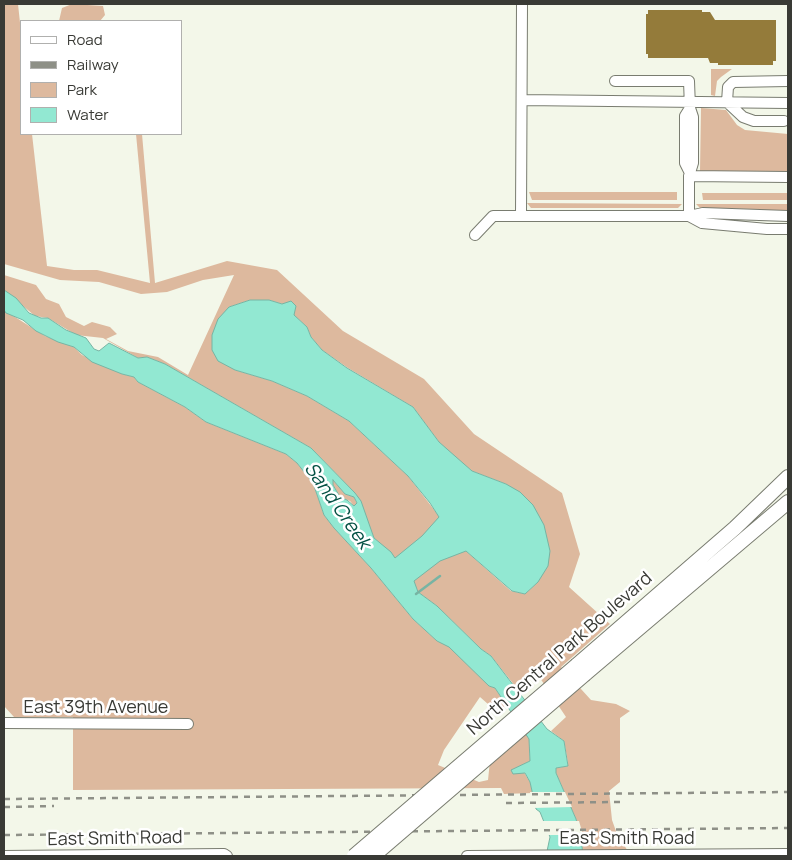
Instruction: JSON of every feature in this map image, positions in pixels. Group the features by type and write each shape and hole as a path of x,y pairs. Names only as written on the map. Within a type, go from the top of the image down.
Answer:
{"main road":[{"name":"North Central Park Boulevard","path":"373,856 581,670 742,522 788,477"},
{"name":"North Central Park Boulevard","path":"354,856 788,502"}],"street":[{"path":"521,216 522,4"},
{"path":"615,81 689,81 690,105 693,117 693,154 689,173 689,216"},
{"path":"727,102 728,87 733,82 788,81"},
{"path":"522,100 690,105 727,102 788,102"},
{"path":"727,102 743,117 754,121 784,121"},
{"path":"689,173 788,177"},
{"path":"475,234 492,216 689,216 712,213 788,216"},
{"path":"689,216 702,223 766,230 788,229"},
{"name":"East 39th Avenue","path":"4,723 188,724"},
{"name":"East Smith Road","path":"4,856 224,854 227,856"},
{"name":"East Smith Road","path":"467,856 788,854"}],"green space":[{"path":"4,4 18,4 20,23 20,135 32,135 47,266 74,270 97,270 150,283 136,135 142,135 155,283 227,261 277,270 343,331 424,379 474,434 562,493 580,554 569,587 610,624 561,667 591,700 616,704 630,711 620,718 620,782 609,791 612,820 617,834 631,856 583,856 581,837 576,819 556,773 556,768 568,766 567,757 564,741 551,731 566,717 538,675 515,686 491,656 481,649 437,606 418,592 413,581 374,538 355,493 311,448 165,364 147,357 138,358 103,338 76,335 48,318 35,316 4,290 4,275 36,285 46,299 59,304 66,317 84,326 92,322 110,327 117,334 106,339 128,351 158,357 188,375 234,275 203,280 167,292 141,294 99,282 60,280 4,264","holes":["250,300 269,300 282,304 307,327 311,337 322,350 413,407 439,442 455,458 472,471 506,484 538,582 525,594 511,591 466,551 408,476 349,421 307,396 272,381 235,370 229,307"]},
{"path":"72,4 103,6 105,15 101,20 59,20 62,8"},
{"path":"711,69 732,69 717,81 715,96 711,95"},
{"path":"701,108 726,110 737,125 745,130 788,134 788,173 706,173 700,171"},
{"path":"529,192 677,192 677,200 532,200"},
{"path":"702,193 788,193 788,200 703,200"},
{"path":"527,203 682,204 678,208 531,208"},
{"path":"696,204 788,204 788,212 700,208"},
{"path":"4,310 45,336 74,347 82,355 122,374 134,377 138,382 185,407 206,422 286,454 297,463 313,483 324,515 334,528 371,568 413,619 437,641 449,646 489,686 495,688 506,705 497,712 480,697 444,750 438,765 479,782 488,780 490,761 525,732 529,739 530,761 520,766 530,782 533,793 504,794 501,788 73,790 73,717 14,717 4,706"},
{"path":"333,480 345,494 354,497 357,504 354,506 350,501 340,497 333,485"}],"water":[{"name":"Sand Creek","path":"4,290 16,298 29,313 41,318 48,318 66,330 86,338 94,349 99,351 109,343 138,358 147,357 165,364 311,448 355,493 361,501 374,538 391,552 395,558 422,536 439,517 408,476 349,421 307,396 272,381 235,370 218,361 212,350 212,335 218,319 229,307 250,300 269,300 282,304 291,301 296,306 294,315 307,327 311,337 322,350 347,368 413,407 439,442 472,471 506,484 520,492 533,505 544,525 550,551 548,566 538,582 525,594 512,591 466,551 440,561 414,581 418,592 437,606 481,649 491,656 547,729 564,741 568,766 556,768 556,773 576,819 581,837 583,856 546,856 550,837 540,812 536,809 530,782 525,773 513,774 511,770 530,761 529,739 495,688 489,686 449,647 437,641 413,619 371,568 334,528 324,515 313,483 297,463 286,454 206,422 185,407 138,382 134,377 92,362 74,347 58,342 36,331 23,320 6,313 4,310","holes":["333,480 345,494 354,497 357,503 354,506 340,497 333,485"]}],"pier":[{"path":"530,792 565,792 572,807 533,808"},
{"path":"541,821 579,821 583,835 546,835"}],"building":[{"path":"648,10 702,10 702,12 710,12 715,20 776,20 776,61 773,61 773,65 718,65 718,63 710,63 708,58 648,58 648,54 646,54 646,14 648,14"}],"waterway":[{"path":"416,594 440,576"}],"railway":[{"path":"4,799 788,792"},
{"path":"506,803 622,802"},
{"path":"4,807 54,806"},
{"path":"4,835 788,828"}]}
